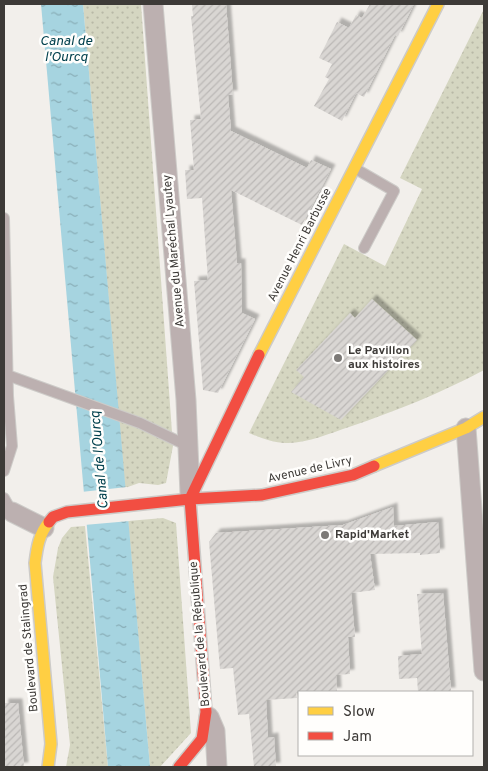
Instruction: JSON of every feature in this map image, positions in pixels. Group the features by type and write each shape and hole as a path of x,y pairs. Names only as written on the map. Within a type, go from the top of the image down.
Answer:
{"main road":[{"name":"Avenue Henri Barbusse","path":"190,500 238,399 438,4"},
{"name":"Avenue de Livry","path":"44,528 53,517 67,512 262,495 353,475 466,428 484,416"},
{"name":"Boulevard de la République","path":"190,500 206,712"},
{"name":"Boulevard de Stalingrad","path":"44,528 38,541 35,563 49,723 48,767"},
{"path":"181,765 202,739 206,712"}],"street":[{"name":"Avenue du Maréchal Lyautey","path":"153,4 186,400 190,500"},
{"path":"466,428 484,671"},
{"path":"6,508 44,528"},
{"name":"Boulevard de la République","path":"206,712 215,731 217,767"}],"lane":[{"path":"355,168 394,190 364,248"},
{"path":"4,218 7,376 12,446 4,471"},
{"path":"7,376 140,423 188,446"},
{"path":"4,412 8,396"}],"green space":[{"path":"83,4 141,4 173,446 166,483 158,485 139,483 125,488"},
{"path":"484,9 484,370 401,408 310,440 281,443 249,433 344,244 385,266 422,189 400,178"},
{"path":"163,518 176,523 191,733 160,767 150,767 128,521"},
{"path":"85,526 108,767 66,767 70,745 53,577 58,548 62,538 71,527"}],"water":[{"name":"Canal de l'Ourcq","path":"41,4 83,4 150,767 108,767"}],"pier":[{"path":"127,487 130,521 84,525 81,492"}],"building":[{"path":"226,4 233,95 228,95 231,131 307,168 311,160 331,169 302,225 231,190 237,263 241,263 242,313 255,319 218,393 203,390 194,281 208,280 202,198 187,199 185,170 194,170 190,120 201,119 191,16 193,16 192,5"},
{"path":"370,4 414,4 398,36 395,35 364,97 356,93 342,121 314,106 329,79 325,77 332,64 319,58 337,22 349,28 356,15 362,18"},
{"path":"372,299 417,340 341,420 291,392 304,377 296,370 350,313 355,318"},
{"path":"393,507 394,526 438,522 440,553 420,555 420,553 370,554 375,590 351,593 355,637 348,637 350,674 336,675 337,691 298,691 296,692 297,698 266,700 268,738 274,737 276,767 254,767 249,714 238,715 233,668 220,669 209,542 216,533 343,525"},
{"path":"443,593 451,691 418,691 417,678 399,679 398,656 422,654 417,594"},
{"path":"4,703 18,703 24,767 4,767"}],"traffic: slow":[{"path":"259,355 438,4"},
{"path":"374,466 466,428 484,417"},
{"path":"48,767 51,744 35,563 39,541 49,522"}],"traffic: jam":[{"path":"179,767 202,739 206,712 190,499 259,355"},
{"path":"49,522 53,517 67,512 190,499 262,495 353,475 374,466"}],"place":[{"name":"Le Pavillon aux histoires","path":"338,358"},
{"name":"Rapid'Market","path":"325,535"}]}
